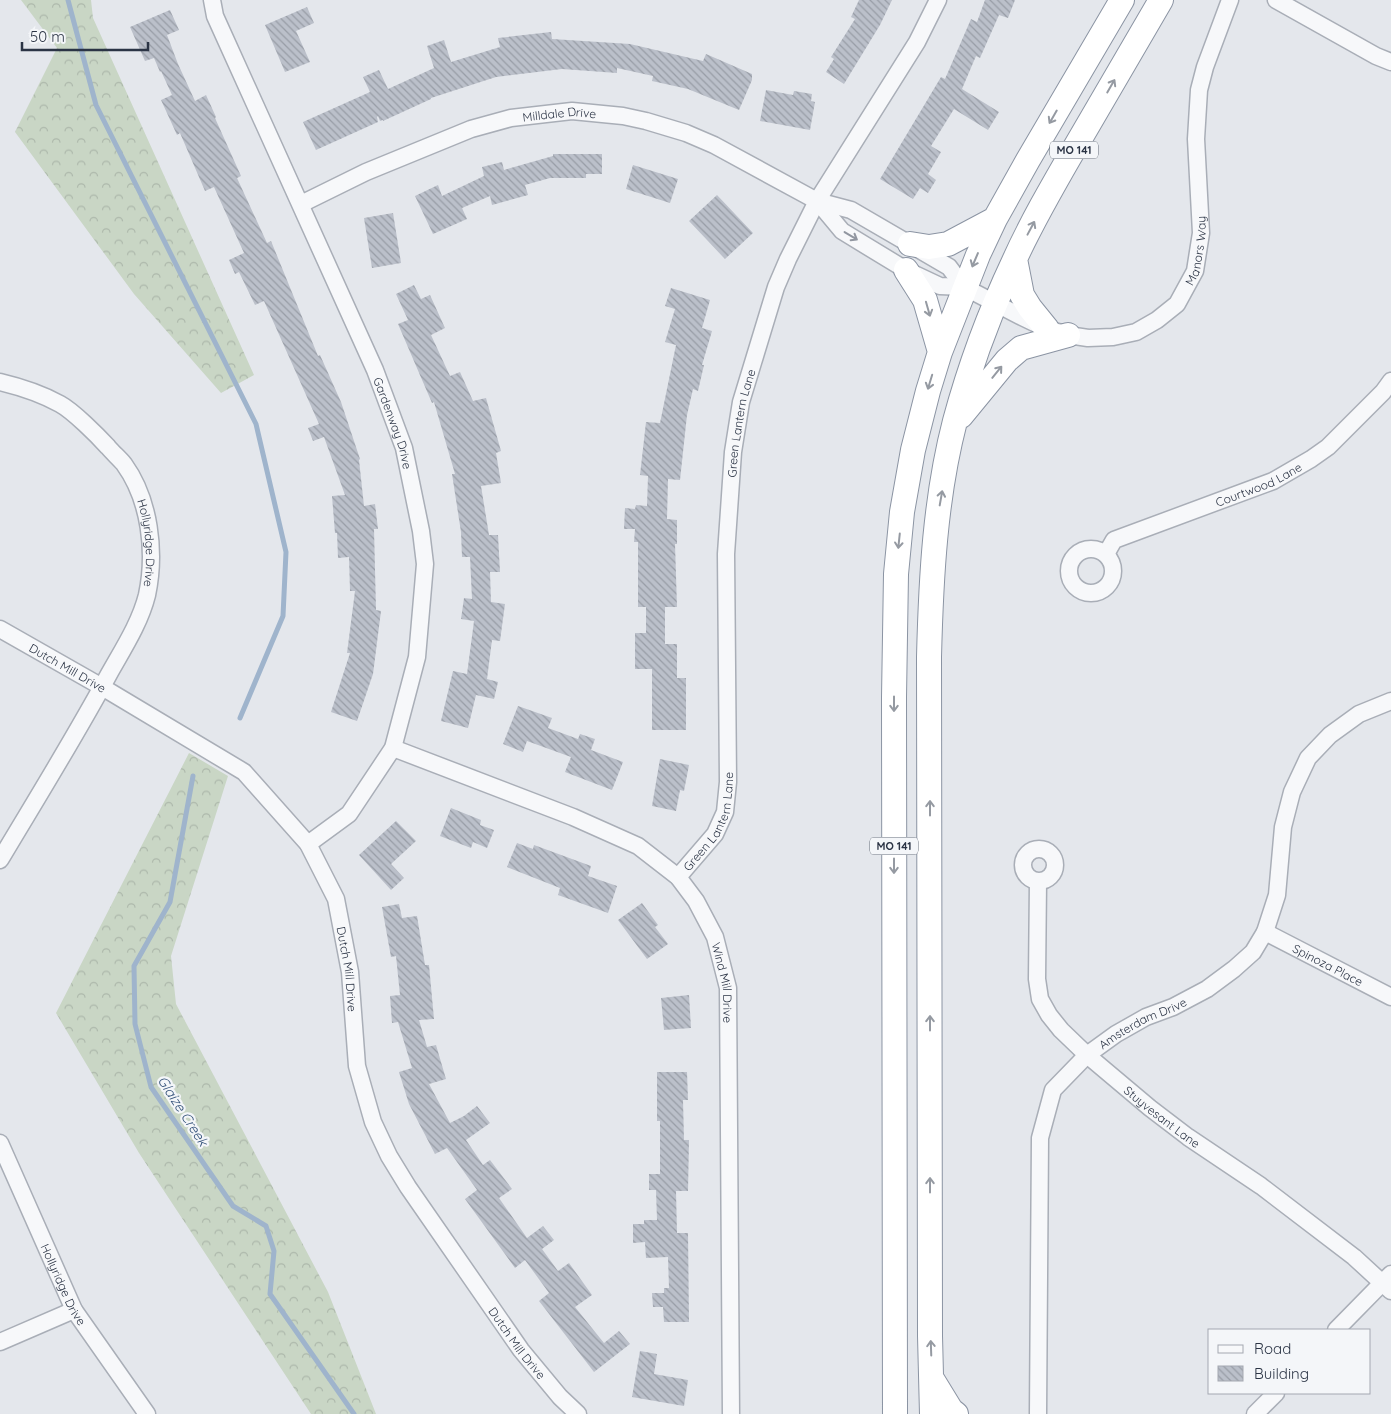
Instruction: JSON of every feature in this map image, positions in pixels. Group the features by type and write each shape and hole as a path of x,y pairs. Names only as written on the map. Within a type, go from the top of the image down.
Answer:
{"highway":[{"name":"MO 141","path":"895,1414 894,697 896,574 902,512 913,450 928,390 964,287 995,219 1122,0"},
{"name":"MO 141","path":"932,1414 930,1336 930,609 934,537 955,423 981,338 994,303 1014,259 1046,198 1161,0"},
{"path":"910,244 929,247 948,244 995,219"},
{"path":"955,423 1007,360 1021,348 1058,332 1030,308 1022,296 1014,259"},
{"path":"906,270 925,300 940,352"},
{"path":"932,1379 951,1410 956,1414"}],"street":[{"name":"Gardenway Drive","path":"212,0 214,16 375,370 404,448 425,564 416,656 393,748 349,814 308,844"},
{"name":"Green Lantern Lane","path":"678,876 715,834 725,812 728,782 726,554 733,452 741,402 776,287 817,201 916,42 938,0"},
{"name":"Manors Way","path":"964,287 1058,332 1088,338 1113,338 1136,332 1157,320 1177,304 1196,271 1202,234 1196,139 1199,90 1205,67 1230,0"},
{"path":"1276,0 1376,56 1391,62"},
{"name":"Milldale Drive","path":"300,204 366,172 471,129 512,118 572,111 623,116 686,133 714,145 817,201 851,210 949,267 964,287"},
{"name":"Milldale Drive","path":"817,201 842,231 906,270 940,286 964,287"},
{"name":"Courtwood Lane","path":"1106,554 1114,540 1273,480 1311,459 1328,447 1383,392 1391,381"},
{"name":"Hollyridge Drive","path":"0,382 20,387 62,405 99,437 124,464 134,483 146,513 150,538 150,570 147,595 138,622 0,860"},
{"name":"Dutch Mill Drive","path":"0,629 102,687 244,772 308,844 336,899 350,972 357,1066 373,1122 389,1156 521,1350 560,1398 578,1414"},
{"name":"Amsterdam Drive","path":"1038,1414 1040,1138 1053,1090 1087,1055 1146,1017 1173,1007 1207,989 1253,952 1265,932 1277,895 1283,827 1292,792 1308,758 1330,735 1359,714 1391,701"},
{"name":"Wind Mill Drive","path":"393,748 520,795 638,846 678,876 696,901 715,937 728,988 731,1414"},
{"name":"Stuyvesant Lane","path":"1038,882 1037,979 1040,999 1049,1015 1087,1055 1150,1108 1188,1137 1261,1186 1388,1283"},
{"name":"Spinoza Place","path":"1265,932 1391,997"},
{"name":"Hollyridge Drive","path":"0,1143 74,1310 146,1414"},
{"path":"1337,1329 1388,1283"},
{"path":"0,1342 74,1310"},
{"path":"1256,1414 1275,1394"}],"green space":[{"path":"21,0 91,0 93,18 254,375 221,393 134,294 15,132 57,48"},
{"path":"189,753 228,776 171,956 176,1004 328,1292 376,1414 311,1414 139,1153 56,1013"}],"building":[{"path":"859,0 892,0 880,25 844,84 826,72 834,59 831,57 855,19 851,17"},
{"path":"985,0 1015,0 1008,18 999,15 980,58 976,56 962,89 999,112 988,130 954,109 931,146 941,152 928,174 936,180 928,193 920,188 913,199 880,179 941,77 945,79 971,19 977,22"},
{"path":"307,7 314,23 296,31 310,62 285,72 265,25"},
{"path":"170,10 179,30 167,35 178,64 195,101 206,95 216,117 241,176 237,178 267,243 271,241 318,356 320,355 341,402 360,459 364,506 375,504 378,529 374,529 376,610 381,611 373,674 357,721 331,712 350,653 347,653 355,591 350,591 349,557 338,558 337,533 335,533 332,496 345,495 324,437 313,441 308,428 319,424 264,301 255,305 239,272 235,274 229,260 244,253 214,187 205,191 180,133 177,135 161,100 172,95 161,71 154,58 145,61 130,27"},
{"path":"551,32 552,39 630,44 703,61 706,54 752,74 752,80 739,110 688,89 652,81 653,76 617,68 617,73 562,69 496,77 431,98 383,121 380,121 378,116 378,122 316,150 303,122 370,92 363,77 379,70 388,89 434,68 427,46 444,40 451,62 500,47 498,38"},
{"path":"766,90 793,95 794,91 812,94 811,101 815,102 810,130 760,121"},
{"path":"553,154 602,154 602,174 586,174 586,178 550,178 525,185 528,195 492,205 490,196 462,208 467,219 433,234 415,196 438,185 442,196 484,176 482,167 502,162 504,170 553,156"},
{"path":"633,165 678,179 670,203 626,189"},
{"path":"717,195 753,233 725,259 689,221"},
{"path":"393,213 401,263 372,268 364,218"},
{"path":"414,285 421,299 430,295 445,328 431,335 450,376 460,372 473,401 486,398 501,451 496,453 501,483 481,486 489,535 498,535 500,572 490,572 491,602 505,604 500,641 492,640 487,679 498,682 494,699 476,695 468,728 441,721 453,671 467,674 474,621 461,619 464,598 472,599 470,557 462,557 461,532 452,474 455,474 434,402 432,403 398,324 408,320 396,294"},
{"path":"671,288 710,300 702,328 712,331 702,365 704,365 698,391 693,389 687,415 680,480 668,479 667,519 677,520 677,544 675,544 677,607 665,607 665,644 677,644 677,678 686,678 686,730 652,730 652,669 635,669 635,633 646,633 646,607 638,607 638,542 634,542 635,529 624,529 625,508 635,509 636,505 647,506 648,476 640,475 646,422 660,423 676,345 665,342 675,309 665,306"},
{"path":"518,706 552,718 548,728 578,739 580,734 595,739 591,750 623,762 612,790 565,772 571,757 527,741 523,752 503,744"},
{"path":"660,759 689,765 684,791 680,790 676,811 652,806"},
{"path":"451,808 481,820 480,825 494,830 487,848 473,842 471,848 440,836"},
{"path":"396,821 416,841 391,864 404,878 391,890 359,855"},
{"path":"517,843 533,849 534,845 591,866 588,876 617,886 608,913 558,895 560,888 507,867"},
{"path":"642,903 658,925 655,927 668,944 647,959 618,920"},
{"path":"399,904 402,918 417,916 425,965 429,965 434,1019 419,1020 427,1047 436,1045 446,1079 429,1084 450,1123 464,1116 477,1106 490,1123 466,1140 483,1165 490,1160 512,1189 499,1198 527,1238 543,1226 554,1240 542,1249 558,1271 569,1263 592,1295 575,1307 604,1343 619,1331 630,1344 594,1372 539,1301 549,1293 525,1260 515,1268 465,1199 477,1190 447,1148 435,1154 409,1104 399,1072 412,1068 398,1022 392,1023 390,996 400,995 396,956 391,957 382,907"},
{"path":"689,995 691,1028 664,1030 661,998"},
{"path":"657,1072 687,1072 688,1100 683,1100 684,1140 689,1140 688,1191 676,1191 677,1233 688,1233 689,1322 664,1322 663,1307 653,1307 652,1293 664,1293 664,1288 669,1288 668,1257 646,1258 645,1242 633,1243 633,1224 644,1224 644,1220 657,1220 656,1190 649,1190 649,1174 660,1174 660,1121 657,1121"},
{"path":"640,1351 657,1354 654,1374 688,1380 684,1406 632,1397"}],"waterway":[{"path":"68,0 96,105 256,424 286,552 283,616 240,718"},
{"name":"Glaize Creek","path":"193,776 170,902 134,966 135,1024 151,1087 233,1206 266,1226 274,1251 270,1294 354,1414"}]}
